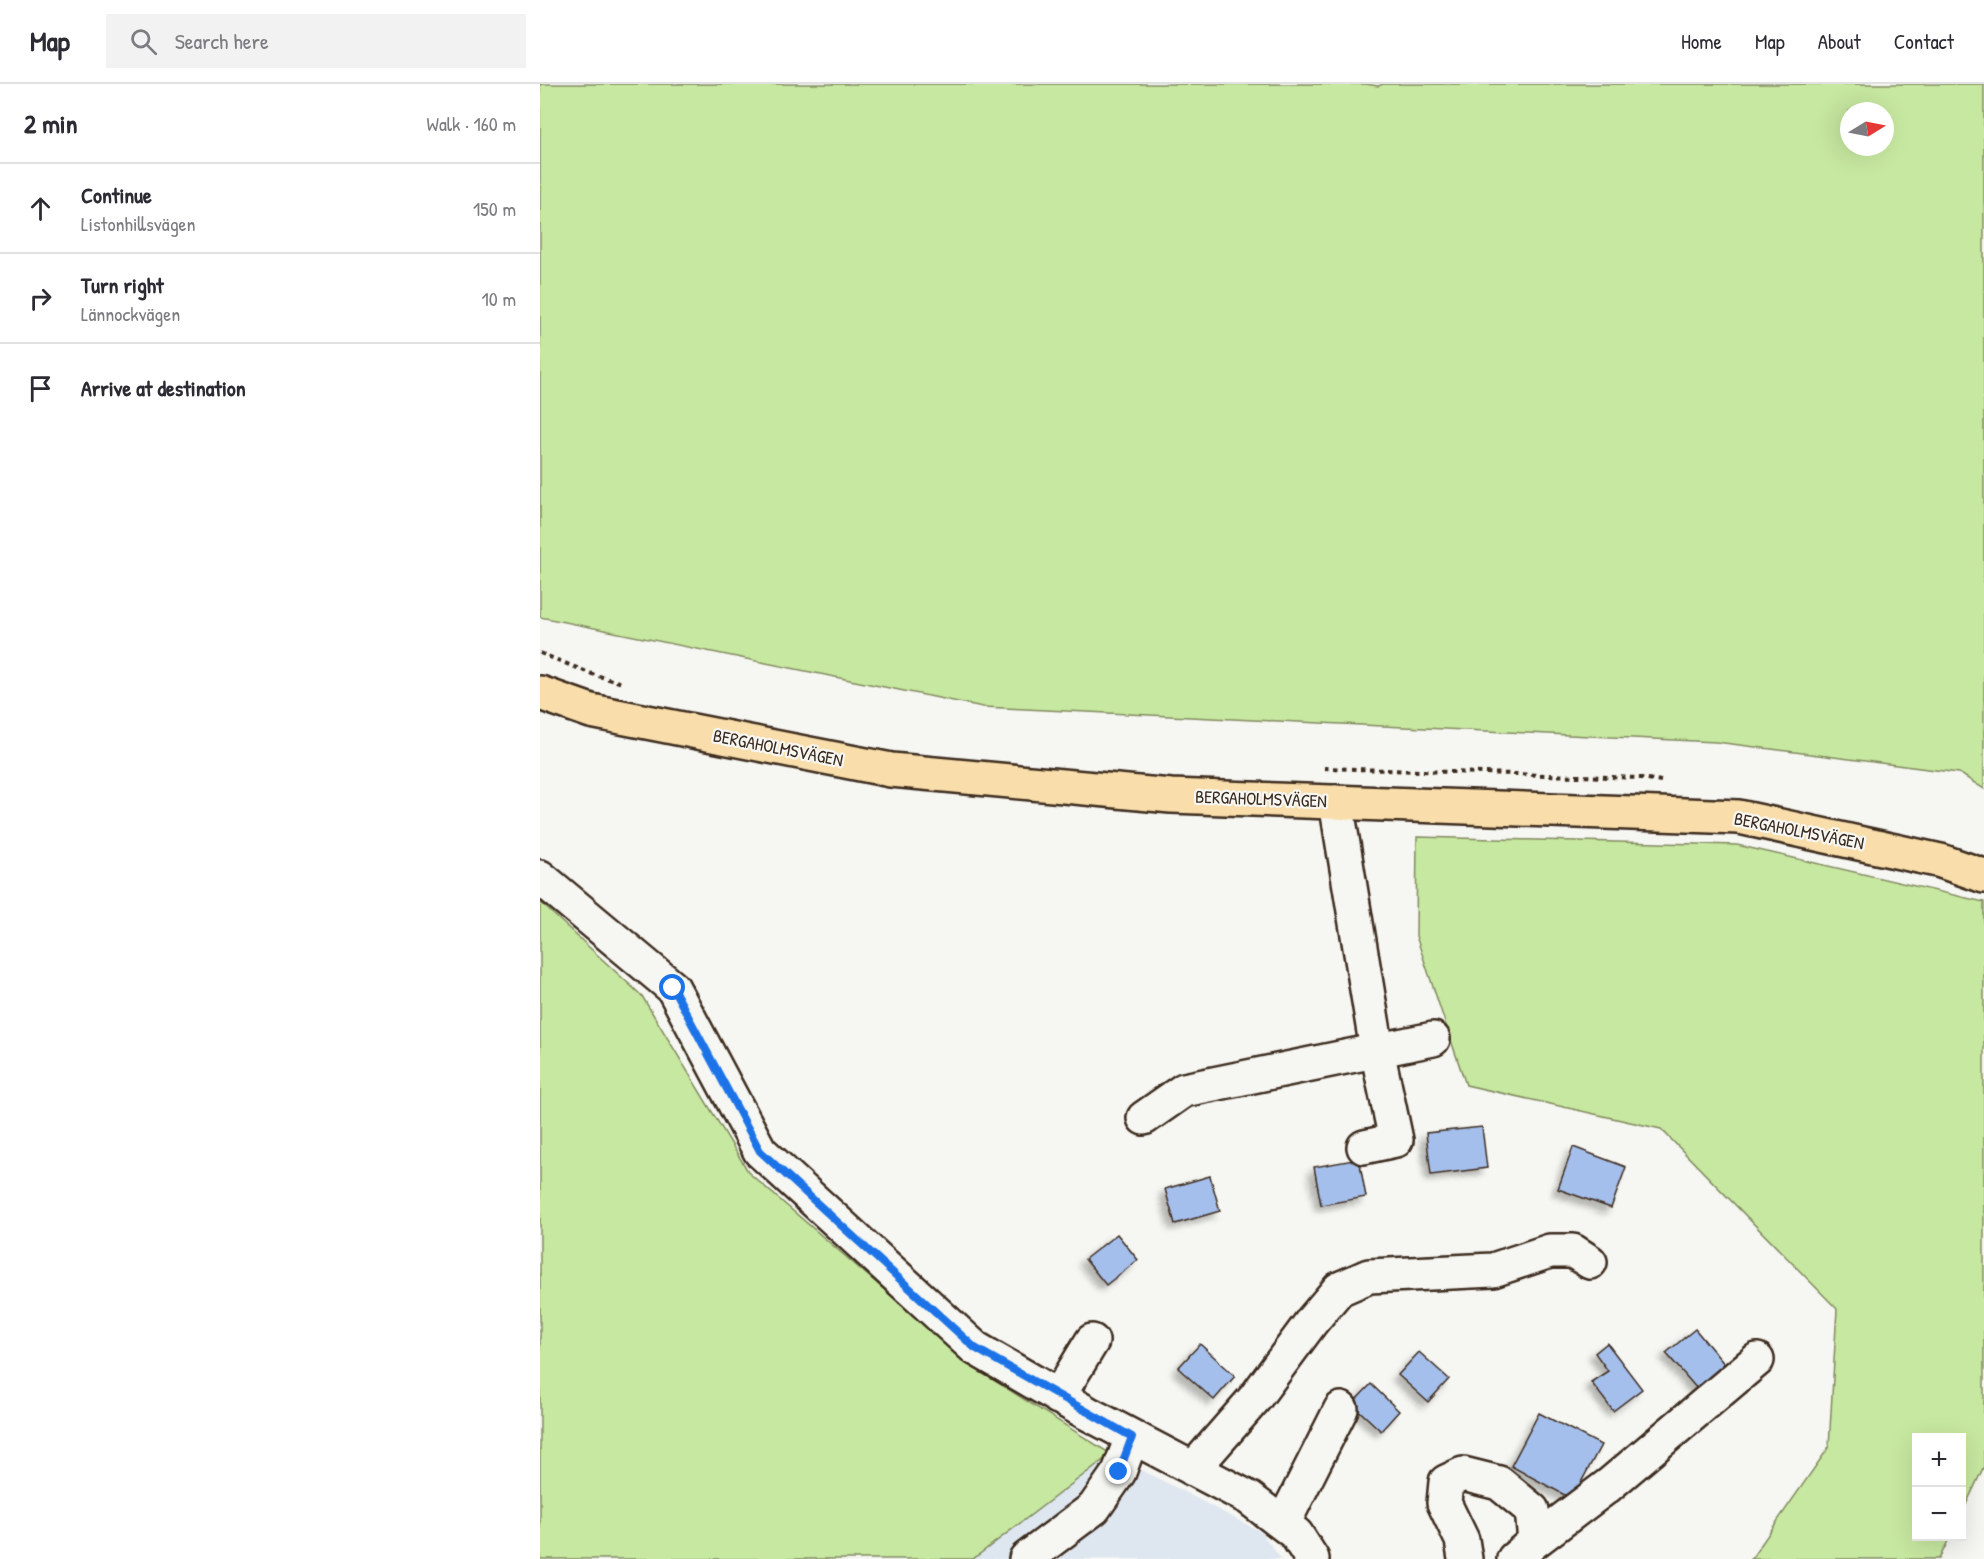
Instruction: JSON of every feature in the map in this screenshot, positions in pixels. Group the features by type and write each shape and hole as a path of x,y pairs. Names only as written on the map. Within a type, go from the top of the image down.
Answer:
{"main road":[{"name":"BERGAHOLMSVÄGEN","path":"540,693 591,711 891,770 1171,796 1739,817 1941,861 1984,876"}],"street":[{"path":"1336,802 1377,1050 1396,1140 1364,1147"},
{"path":"540,877 673,988 760,1151 975,1348 1132,1437 1249,1498 1296,1534 1312,1559"},
{"path":"1144,1118 1184,1090 1433,1039"},
{"path":"1193,1469 1255,1398 1311,1321 1339,1289 1369,1276 1493,1270 1550,1251 1573,1251 1590,1262"},
{"path":"1059,1396 1092,1341"},
{"path":"1524,1550 1609,1485 1757,1360"},
{"path":"1282,1524 1341,1409"},
{"path":"1026,1559 1094,1508 1119,1472 1132,1437"},
{"path":"1465,1559 1462,1540 1444,1503 1446,1482 1462,1474 1499,1483 1532,1510 1524,1550"}],"path":[{"path":"540,653 592,674 625,684"},
{"path":"1313,768 1663,781"}],"shaded area":[{"path":"1111,1454 1261,1532 1281,1559 973,1559"}],"green space":[{"path":"540,84 1366,84 1378,86 1383,84 1984,84 1984,789 1959,773 1716,742 983,707 540,617"},
{"path":"1417,837 1737,845 1984,902 1984,1466 1966,1504 1966,1433 1912,1433 1912,1541 1948,1541 1939,1559 1751,1559 1829,1447 1837,1309 1661,1129 1466,1085 1416,936"},
{"path":"540,902 642,996 749,1173 976,1369 1111,1454 973,1559 540,1559"}],"building":[{"path":"1482,1127 1487,1168 1431,1175 1426,1133"},
{"path":"1573,1147 1626,1167 1611,1208 1558,1189"},
{"path":"1359,1159 1366,1197 1321,1205 1314,1167"},
{"path":"1210,1176 1220,1211 1175,1224 1165,1189"},
{"path":"1117,1234 1138,1260 1106,1285 1085,1259"},
{"path":"1695,1329 1726,1366 1698,1390 1666,1353"},
{"path":"1607,1343 1642,1389 1613,1411 1591,1382 1608,1371 1595,1353"},
{"path":"1200,1344 1235,1376 1214,1400 1178,1368"},
{"path":"1419,1352 1449,1379 1428,1402 1398,1375"},
{"path":"1371,1384 1399,1411 1381,1431 1352,1404"},
{"path":"1539,1413 1601,1445 1572,1499 1511,1466"}],"route":[{"path":"673,988 760,1151 975,1348 1132,1437 1119,1472"}]}
